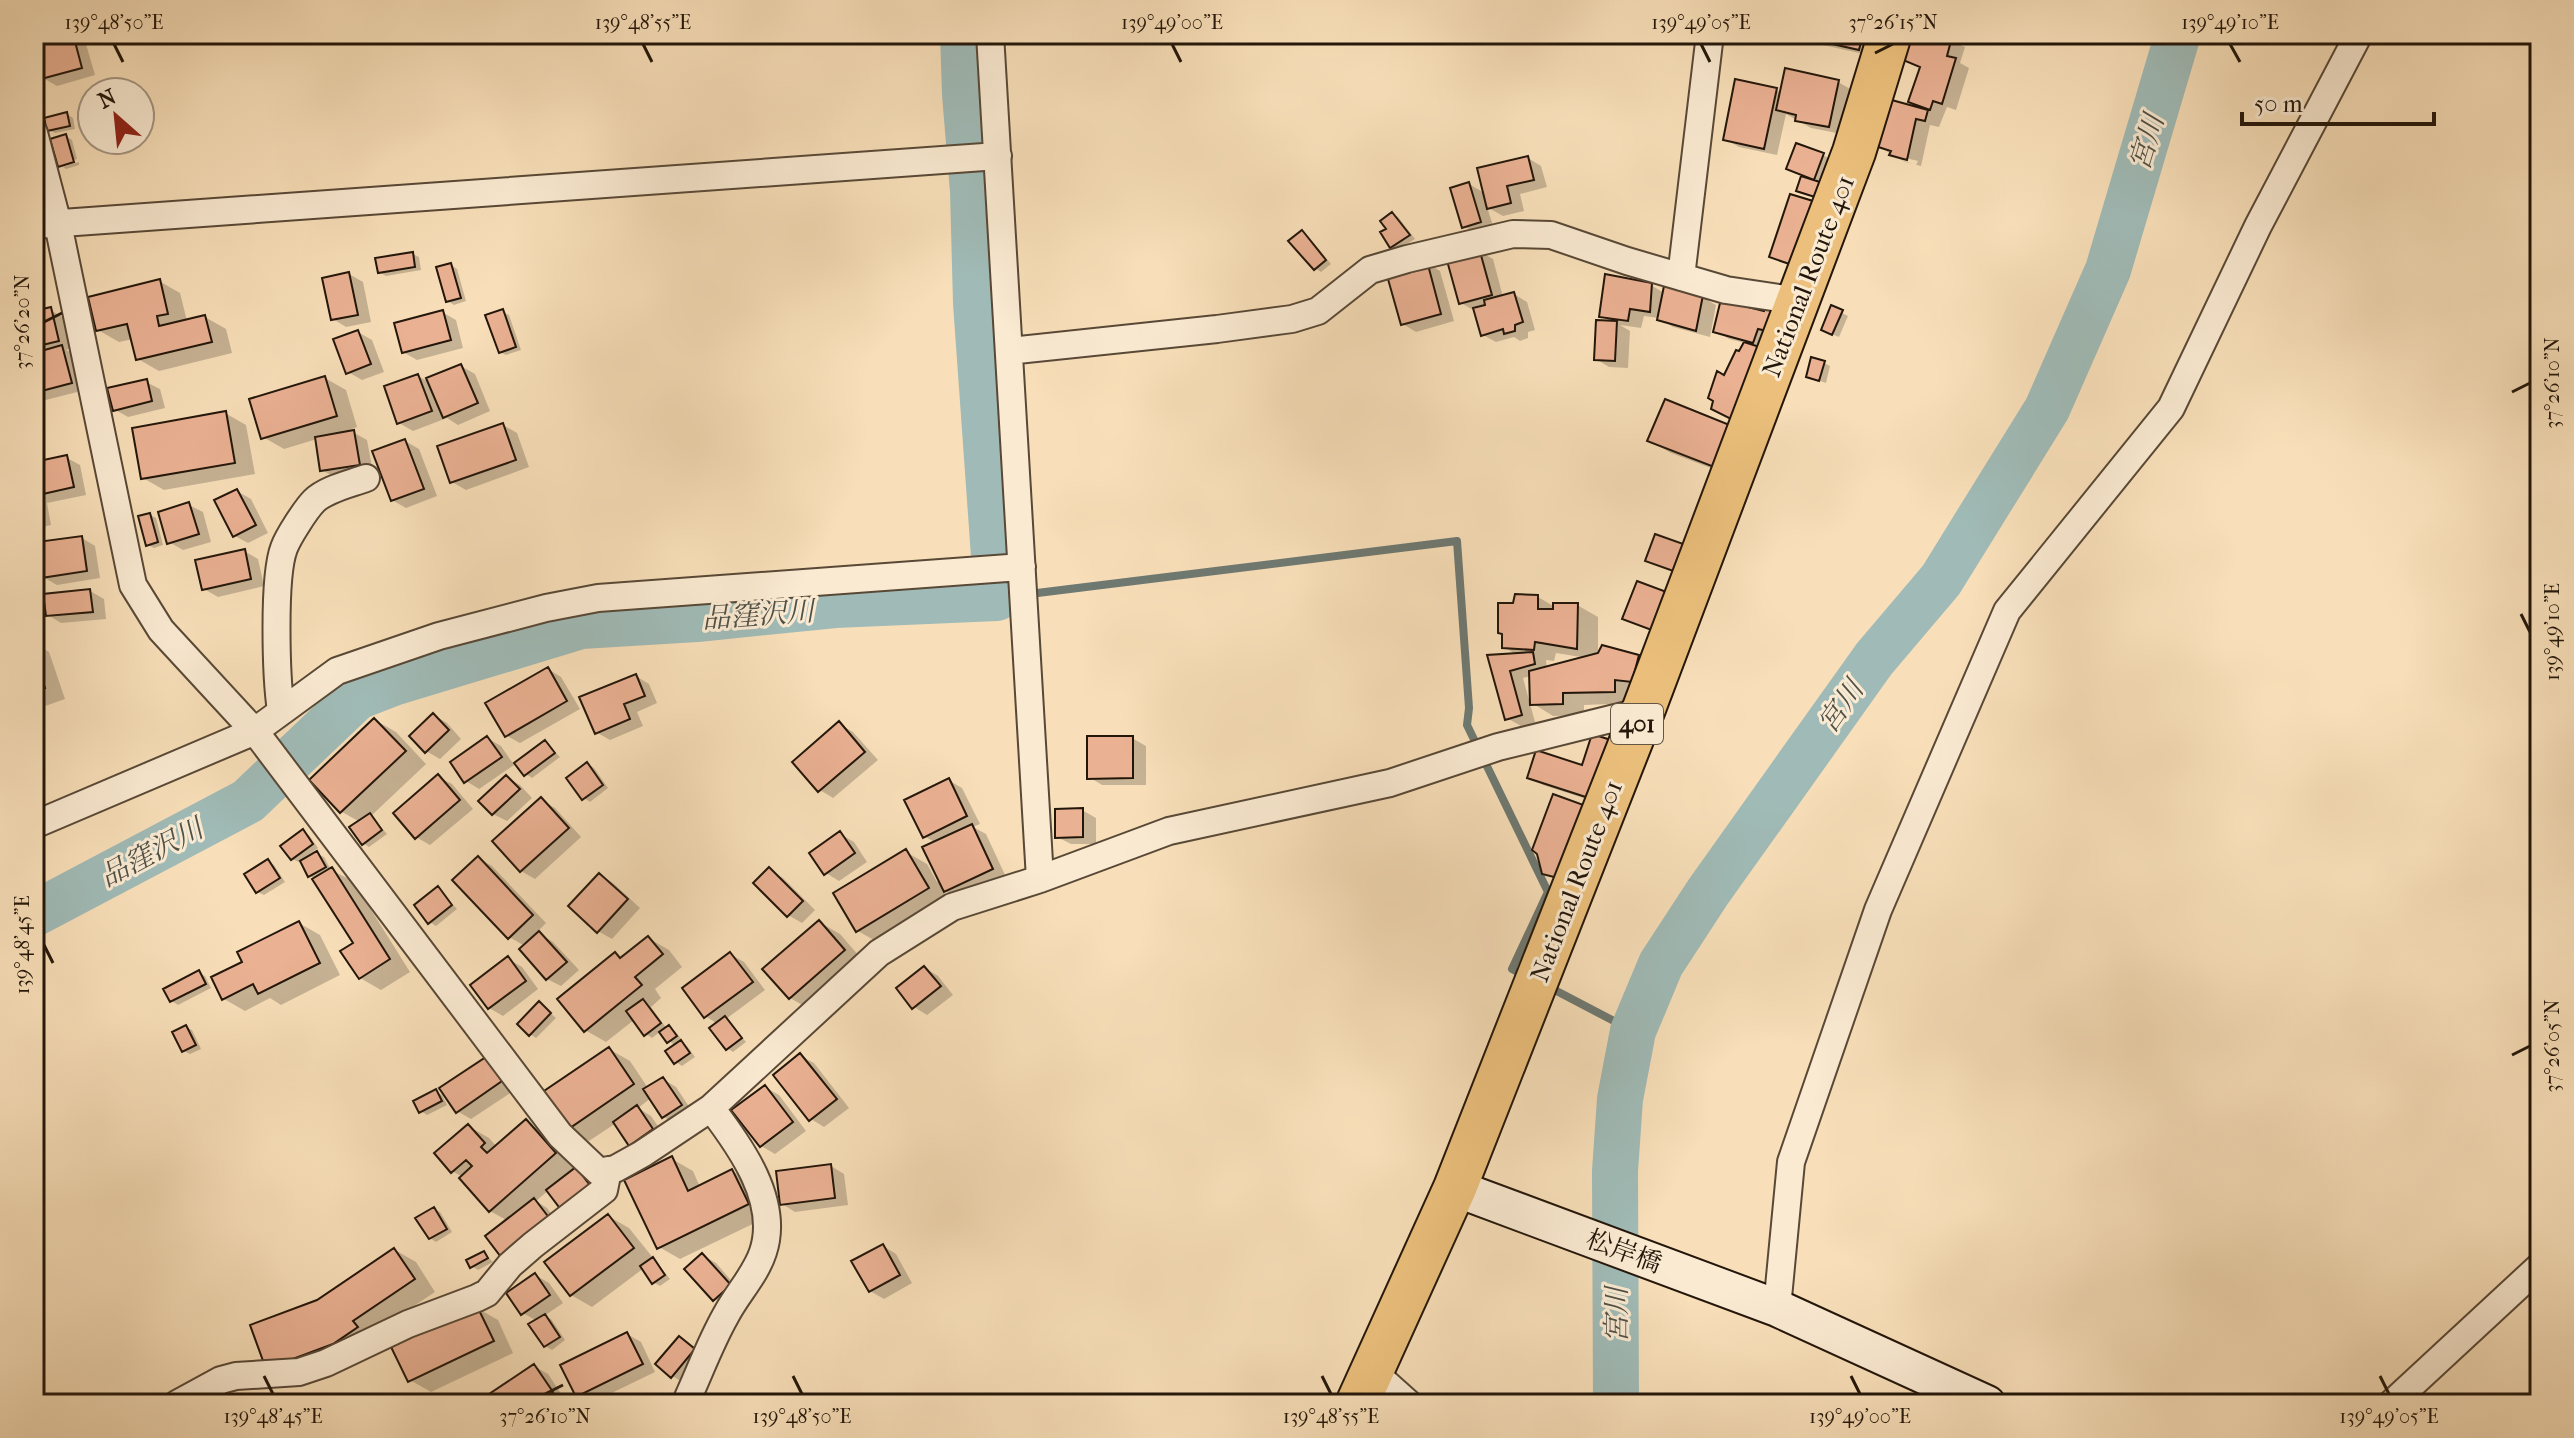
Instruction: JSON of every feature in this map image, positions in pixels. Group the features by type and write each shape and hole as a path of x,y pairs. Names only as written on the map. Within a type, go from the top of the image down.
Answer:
{"highway":[{"name":"National Route 401","path":"1364,1387 1470,1193 1643,711 1854,152 1890,34"}],"main road":[{"name":"松岸橋","path":"1470,1193 1770,1306 1987,1404"}],"street":[{"path":"990,34 1040,879"},
{"path":"1681,277 1710,34"},
{"path":"1770,1306 1791,1162 1878,910 2007,611 2171,408 2258,226 2359,34"},
{"path":"34,133 46,224 133,585 161,630 255,731 560,1135 599,1172 642,1154 711,1108 879,953 952,907 1040,879 1169,831 1390,783 1498,747 1643,711"},
{"path":"46,224 998,156"},
{"path":"1009,351 1292,319 1318,311 1370,270 1513,234 1551,235 1726,290 1799,301"},
{"path":"281,711 278,688 279,574 284,548 315,500 366,478"},
{"path":"34,825 255,731 337,671 439,636 546,608 598,598 1022,567"},
{"path":"685,1404 725,1316 763,1252 767,1215 759,1189 732,1136 711,1108"},
{"path":"177,1404 221,1380 236,1376 299,1372 326,1363 408,1324 487,1293 510,1265 604,1190 608,1170"},
{"path":"2391,1404 2540,1266"},
{"path":"1364,1387 1409,1404"}],"building":[{"path":"34,34 73,34 82,68 41,79 34,53"},
{"path":"1788,34 1863,34 1859,50"},
{"path":"1911,34 1952,37 1947,56 1956,58 1942,104 1933,101 1930,110 1908,102 1920,67 1903,60"},
{"path":"1785,68 1839,80 1829,127 1795,121 1796,115 1776,110"},
{"path":"1735,79 1777,88 1764,149 1723,140"},
{"path":"1888,99 1928,110 1925,121 1916,119 1907,160 1889,155 1891,151 1872,145"},
{"path":"67,112 70,126 47,131 44,118"},
{"path":"66,134 74,162 58,167 50,139"},
{"path":"1796,143 1824,153 1814,180 1786,169"},
{"path":"1528,156 1534,180 1507,186 1511,203 1487,209 1477,168"},
{"path":"1801,176 1823,183 1818,198 1796,191"},
{"path":"1469,182 1481,222 1462,228 1450,188"},
{"path":"1790,194 1823,204 1798,267 1769,257"},
{"path":"1392,212 1410,235 1390,248 1380,232 1386,229 1380,221"},
{"path":"1302,230 1326,260 1314,270 1288,241"},
{"path":"1479,248 1492,295 1459,304 1446,257"},
{"path":"413,252 415,267 378,273 375,258"},
{"path":"1427,261 1441,314 1401,325 1386,272"},
{"path":"451,263 461,298 446,302 436,267"},
{"path":"349,272 358,315 331,320 322,278"},
{"path":"1605,274 1652,283 1650,312 1630,309 1628,321 1599,317"},
{"path":"160,279 168,314 157,316 159,326 205,315 212,342 136,360 127,324 96,331 88,297"},
{"path":"1664,286 1703,295 1696,331 1657,320"},
{"path":"1514,292 1523,322 1515,325 1515,331 1504,334 1503,329 1481,336 1473,308 1485,305 1484,300"},
{"path":"1721,299 1749,304 1748,307 1764,311 1765,308 1782,311 1776,333 1758,329 1753,343 1713,332"},
{"path":"1831,305 1843,310 1832,335 1821,330"},
{"path":"51,307 59,341 34,347 34,311"},
{"path":"503,309 516,347 499,353 485,315"},
{"path":"443,310 451,340 402,353 394,323"},
{"path":"1596,320 1617,321 1615,361 1594,360"},
{"path":"358,330 371,364 346,374 333,339"},
{"path":"1744,342 1769,350 1731,419 1711,409 1713,401 1708,398 1717,371 1724,375 1736,350 1739,351"},
{"path":"62,345 72,383 34,393 34,353"},
{"path":"1811,357 1825,361 1819,381 1806,377"},
{"path":"461,364 478,403 443,418 426,378"},
{"path":"418,374 432,411 397,424 384,386"},
{"path":"325,376 337,416 261,439 249,399"},
{"path":"147,379 152,401 113,411 107,388"},
{"path":"1665,399 1742,430 1727,472 1647,441"},
{"path":"226,411 235,463 141,479 132,428"},
{"path":"503,423 516,460 450,483 437,446"},
{"path":"354,430 360,465 320,471 315,437"},
{"path":"405,439 424,489 391,501 372,451"},
{"path":"67,455 74,487 34,496 34,462"},
{"path":"237,489 256,525 233,537 214,500"},
{"path":"34,496 39,518 34,519"},
{"path":"189,502 199,534 167,544 158,512"},
{"path":"150,513 158,542 146,546 138,516"},
{"path":"1655,534 1689,546 1679,573 1645,561"},
{"path":"82,536 87,571 41,578 37,542"},
{"path":"245,549 251,579 202,590 195,560"},
{"path":"1637,581 1672,594 1657,632 1622,619"},
{"path":"90,589 93,612 46,616 43,594"},
{"path":"1515,594 1538,595 1538,609 1553,609 1553,603 1578,603 1577,649 1535,642 1534,650 1502,648 1502,634 1498,633 1498,603 1513,603"},
{"path":"1602,645 1639,655 1632,682 1615,680 1615,692 1563,693 1563,704 1530,705 1529,671 1598,653"},
{"path":"1533,652 1535,664 1510,671 1522,715 1505,720 1487,655"},
{"path":"34,654 45,688 34,691"},
{"path":"548,667 567,701 505,737 485,703"},
{"path":"636,674 645,696 624,704 630,719 595,734 579,697"},
{"path":"433,713 449,730 425,753 409,736"},
{"path":"374,718 406,751 340,813 309,780"},
{"path":"839,721 865,752 818,792 792,762"},
{"path":"1592,734 1614,741 1595,800 1527,778 1536,750 1582,765"},
{"path":"487,736 502,757 464,783 450,762"},
{"path":"1087,736 1133,736 1133,778 1087,779"},
{"path":"545,740 555,753 524,776 514,763"},
{"path":"587,762 603,785 582,800 566,778"},
{"path":"438,774 460,800 415,839 393,813"},
{"path":"506,775 520,789 492,815 478,801"},
{"path":"949,778 967,816 923,838 904,800"},
{"path":"1553,794 1589,807 1562,879 1542,874 1537,854 1532,850"},
{"path":"541,797 569,828 520,872 492,841"},
{"path":"1083,808 1083,837 1055,838 1055,809"},
{"path":"370,813 382,830 362,845 349,827"},
{"path":"972,824 993,869 944,892 922,847"},
{"path":"303,829 313,844 291,860 280,846"},
{"path":"840,831 855,853 824,875 809,853"},
{"path":"906,849 929,888 856,932 833,893"},
{"path":"317,851 326,867 308,877 300,861"},
{"path":"478,856 533,915 508,939 452,880"},
{"path":"268,859 280,878 256,893 244,874"},
{"path":"332,867 390,959 359,979 340,951 353,943 312,879"},
{"path":"769,867 803,901 787,917 753,883"},
{"path":"599,873 628,899 597,933 568,906"},
{"path":"438,886 452,905 428,924 414,905"},
{"path":"819,920 845,950 789,999 762,969"},
{"path":"299,921 320,963 258,994 253,984 222,1000 211,977 242,962 237,952"},
{"path":"539,931 567,962 546,980 519,949"},
{"path":"648,936 663,954 635,977 642,985 584,1032 557,999 615,952 620,958"},
{"path":"730,952 753,982 704,1018 682,988"},
{"path":"508,956 526,981 488,1009 470,985"},
{"path":"924,966 941,986 912,1009 896,988"},
{"path":"199,970 206,984 170,1002 163,989"},
{"path":"643,999 661,1023 644,1036 626,1011"},
{"path":"539,1001 551,1013 529,1036 517,1024"},
{"path":"725,1016 742,1038 726,1050 709,1028"},
{"path":"186,1025 196,1045 182,1052 172,1032"},
{"path":"669,1025 677,1036 667,1043 659,1032"},
{"path":"681,1040 690,1053 674,1064 665,1051"},
{"path":"609,1047 634,1084 567,1130 541,1093"},
{"path":"800,1053 837,1099 809,1121 773,1075"},
{"path":"486,1057 502,1081 456,1113 439,1088"},
{"path":"663,1077 682,1105 662,1118 643,1089"},
{"path":"765,1085 793,1122 760,1147 731,1110"},
{"path":"436,1089 442,1101 419,1113 413,1101"},
{"path":"637,1105 653,1129 629,1146 613,1122"},
{"path":"526,1119 556,1153 489,1212 459,1178 472,1166 466,1160 451,1173 434,1153 468,1124 485,1143 481,1147 487,1153"},
{"path":"672,1156 688,1191 732,1169 749,1204 657,1249 624,1180"},
{"path":"831,1164 835,1198 780,1205 776,1171"},
{"path":"576,1167 592,1188 562,1211 546,1190"},
{"path":"534,1198 550,1219 501,1257 485,1236"},
{"path":"434,1207 447,1229 429,1239 415,1218"},
{"path":"608,1214 634,1248 570,1296 544,1262"},
{"path":"883,1244 900,1275 869,1292 851,1261"},
{"path":"394,1248 415,1279 353,1321 358,1327 333,1344 266,1369 250,1325 317,1300"},
{"path":"484,1251 488,1258 470,1268 466,1260"},
{"path":"702,1253 731,1285 713,1301 684,1269"},
{"path":"653,1257 665,1275 652,1284 640,1266"},
{"path":"535,1273 550,1295 521,1315 506,1293"},
{"path":"477,1306 494,1341 408,1382 391,1347"},
{"path":"545,1314 560,1337 544,1347 528,1324"},
{"path":"627,1332 643,1364 576,1397 560,1365"},
{"path":"679,1336 695,1349 671,1378 655,1364"},
{"path":"534,1364 553,1392 536,1404 482,1404 480,1400"}],"waterway":[{"name":"品窪沢川","path":"34,914 248,801 357,697 393,683 581,626 697,619 835,605 997,598 976,303 973,191 963,34"},
{"name":"宮川","path":"1616,1404 1615,1171 1620,1099 1633,1031 1661,964 1708,892 1874,659 1941,580 2047,409 2108,270 2178,34"},
{"path":"997,598 1457,541 1469,708 1467,725 1548,892 1512,969 1527,977"},
{"path":"1547,986 1633,1031"}]}
